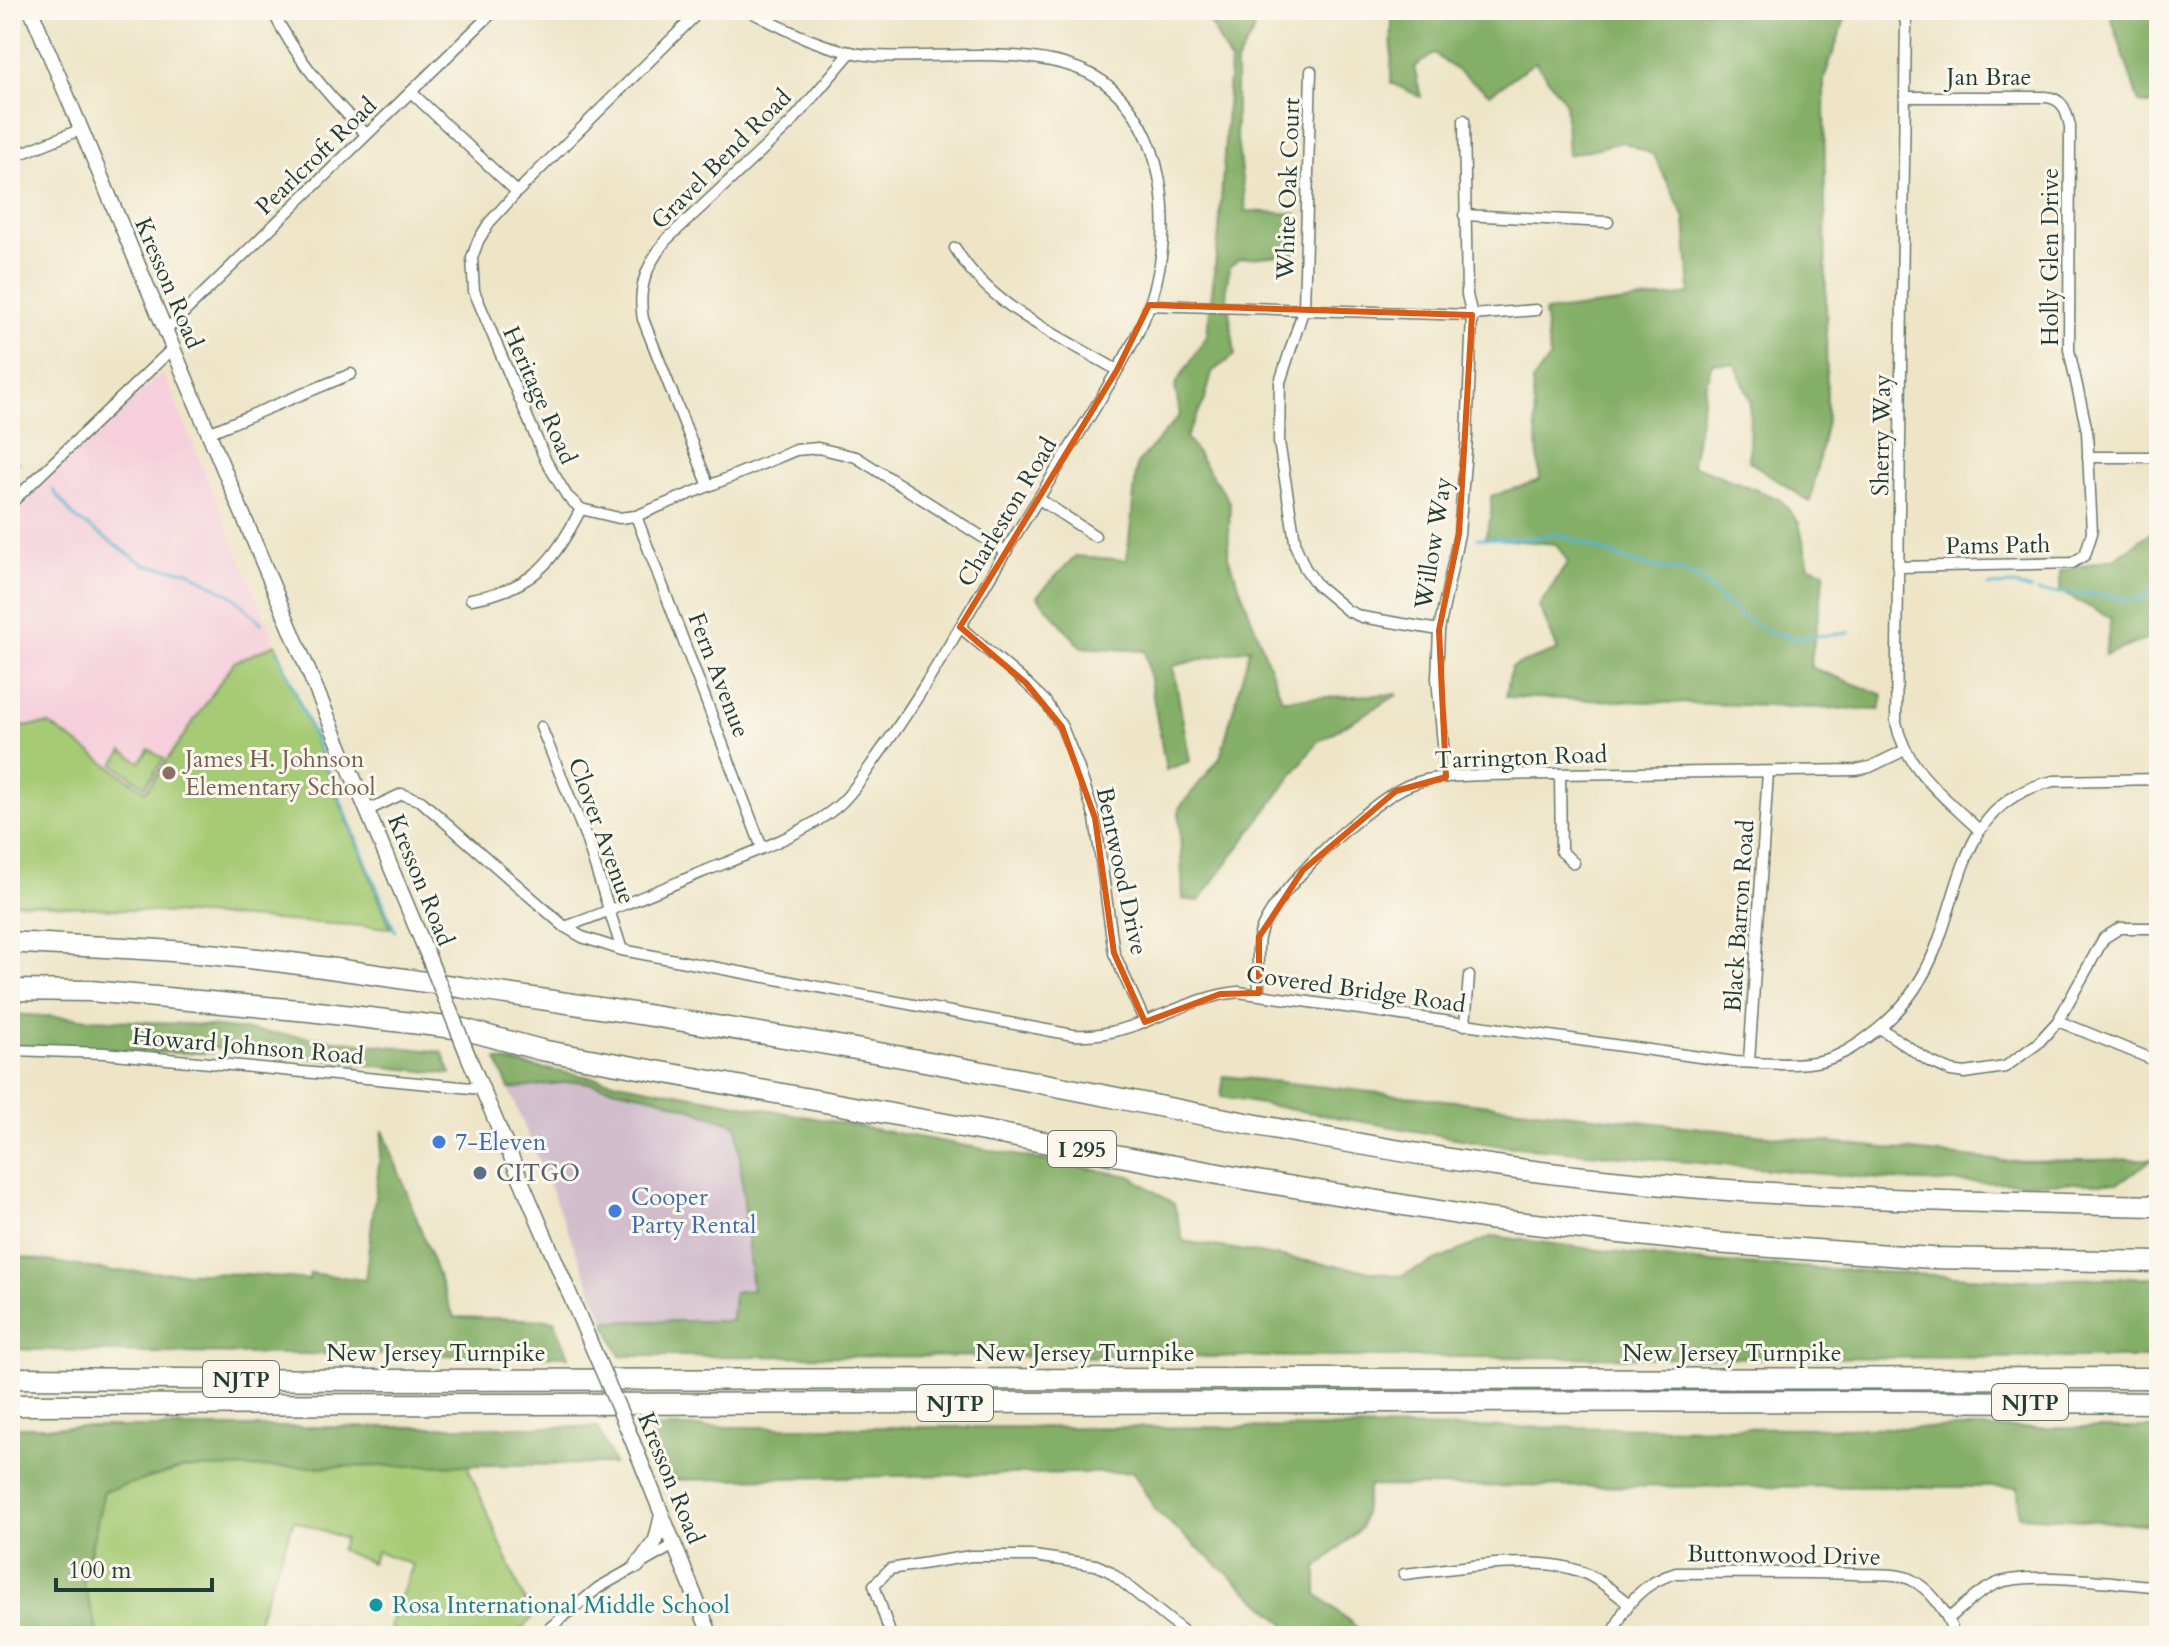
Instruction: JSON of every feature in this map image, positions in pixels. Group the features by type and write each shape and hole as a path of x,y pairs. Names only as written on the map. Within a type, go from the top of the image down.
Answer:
{"highway":[{"name":"I 295","path":"10,942 188,952 535,998 887,1055 1355,1144 1502,1166 1669,1185 1820,1196 1948,1203 2159,1206"},
{"name":"I 295","path":"10,990 90,991 463,1029 541,1050 1257,1181 1488,1219 1714,1243 1932,1258 2159,1262"},
{"path":"10,1370 110,1377"},
{"name":"New Jersey Turnpike","path":"10,1378 2159,1378"},
{"name":"New Jersey Turnpike","path":"10,1405 2159,1403"}],"street":[{"name":"Kresson Road","path":"31,10 368,810 482,1089 628,1430 711,1636"},
{"path":"272,10 290,46 314,79 366,134"},
{"name":"Pearlcroft Road","path":"165,331 495,10"},
{"name":"Heritage Road","path":"581,509 567,496 546,461 474,291 472,258 489,223 517,192 701,10"},
{"name":"Charleston Road","path":"565,927 762,848 838,805 857,784 902,721 1117,370 1144,320 1162,249 1164,213 1159,176 1148,142 1131,110 1110,87 1084,70 1046,60 961,55 874,56 851,52 814,43 748,10"},
{"name":"Sherry Way","path":"1899,10 1906,21 1896,722 1905,750 1922,775 1979,830"},
{"name":"Gravel Bend Road","path":"708,484 643,319 640,300 642,282 652,259 666,240 790,124 851,52"},
{"name":"White Oak Court","path":"1311,71 1304,308 1280,382 1279,442 1296,547 1317,585 1348,611 1362,617 1439,630"},
{"path":"411,92 517,192"},
{"name":"Jan Brae","path":"1905,97 2054,97 2067,111"},
{"name":"Holly Glen Drive","path":"2067,111 2070,126 2069,350 2087,431 2090,545"},
{"name":"Willow Way","path":"1446,777 1437,678 1439,630 1459,534 1472,315 1467,295 1464,120"},
{"path":"10,158 82,129"},
{"path":"1464,215 1608,222"},
{"path":"955,248 968,270 1013,308 1117,370"},
{"path":"1149,305 1472,315 1536,310"},
{"path":"10,504 173,348"},
{"path":"208,433 351,374"},
{"path":"471,599 496,595 549,563 581,509 619,518 636,516 796,450 836,451 856,457 1006,552"},
{"path":"2088,457 2159,457"},
{"path":"1039,499 1095,536"},
{"name":"Fern Avenue","path":"636,516 762,848"},
{"name":"Pams Path","path":"1898,567 2072,563 2085,555 2090,545"},
{"name":"Bentwood Drive","path":"960,627 1036,692 1062,727 1095,818 1114,953 1145,1022"},
{"name":"Clover Avenue","path":"541,727 585,835 622,950"},
{"name":"Tarrington Road","path":"1259,993 1259,937 1270,912 1303,870 1381,802 1413,783 1446,777 1856,770 1870,767 1905,750"},
{"name":"Black Barron Road","path":"1749,1062 1768,772"},
{"path":"1560,774 1561,851 1574,863"},
{"name":"Covered Bridge Road","path":"368,810 402,794 421,801 565,927 582,937 622,950 1073,1035 1107,1034 1220,994 1259,993 1465,1025 1749,1062 1816,1062 1854,1047 1880,1028 1918,987 1936,950 1960,871 1979,830 2005,802 2037,785 2087,779 2159,779"},
{"path":"1880,1028 1929,1061 1951,1071 1990,1070 2016,1060 2037,1044 2058,1021 2104,938 2120,928 2159,928"},
{"path":"1465,1025 1469,976"},
{"path":"2058,1021 2159,1062"},
{"name":"Howard Johnson Road","path":"10,1050 104,1053 482,1089"},
{"path":"637,1566 656,1540 662,1515"},
{"path":"540,1636 576,1603 674,1545"},
{"path":"891,1636 874,1585 890,1569 993,1554 1096,1565 1109,1571 1189,1636"},
{"path":"1404,1574 1505,1565 1558,1565 1579,1571 1599,1581 1628,1603 1613,1636"},
{"name":"Buttonwood Drive","path":"1628,1603 1645,1588 1676,1573 1883,1575 1911,1580 1938,1603 1954,1636"},
{"path":"1948,1619 2001,1582 2043,1579 2107,1581 2159,1587"}],"highlighted area":[{"path":"1149,305 1472,315 1459,534 1439,630 1446,777 1396,791 1303,870 1259,937 1259,993 1220,994 1145,1022 1114,953 1095,818 1062,727 1026,683 960,627 1117,370"}],"shaded area":[{"name":"James H. Johnson Elementary School","path":"163,372 391,928 10,902 10,515"},
{"path":"579,1081 656,1097 737,1125 752,1290 733,1321 605,1321 509,1089"}],"green space":[{"path":"1204,10 1257,10 1253,33 1236,63 1236,131 1246,211 1297,214 1294,254 1239,259 1230,266 1226,288 1235,355 1212,372 1205,400 1186,437 1230,502 1228,556 1282,699 1399,694 1317,742 1199,901 1183,899 1179,808 1220,758 1250,648 1173,666 1190,761 1166,770 1145,651 1081,647 1037,596 1075,556 1127,560 1137,464 1180,415 1175,386 1207,335 1219,232 1230,62"},
{"path":"1392,10 1848,10 1824,79 1827,420 1810,502 1749,461 1750,399 1735,364 1712,363 1692,465 1780,499 1799,523 1809,566 1825,571 1810,667 1883,695 1880,710 1506,697 1511,667 1558,650 1539,606 1568,562 1556,544 1485,538 1491,517 1491,496 1540,480 1532,382 1550,357 1544,312 1690,294 1685,218 1654,155 1623,142 1568,155 1565,102 1535,62 1490,94 1434,54 1414,67 1421,97 1391,83"},
{"path":"2109,10 2159,10 2159,105 2139,103"},
{"path":"2159,526 2159,635 2105,655 2111,618 2060,592 2060,571 2116,558"},
{"path":"276,644 391,928 10,902 10,728 49,724 146,791 234,662"},
{"path":"149,749 164,759 145,786 114,764 123,751 140,762"},
{"path":"10,1014 199,1025 442,1052 451,1074 211,1048 212,1053 10,1051"},
{"path":"497,1060 1130,1176 1174,1204 1183,1241 1401,1276 1493,1236 1674,1260 2020,1280 2159,1277 2159,1358 620,1356 605,1321 732,1321 734,1292 752,1290 737,1125 656,1097 579,1081 509,1089"},
{"path":"1224,1076 2004,1161 2153,1159 2118,1183 1915,1182 1495,1145 1221,1097"},
{"path":"383,1130 454,1317 554,1320 569,1356 10,1349 10,1251 15,1256 110,1271 248,1274 309,1280 310,1273 365,1280"},
{"path":"10,1427 598,1427 614,1464 184,1468 104,1491 83,1583 99,1636 10,1636"},
{"path":"650,1427 2159,1428 2159,1525 2019,1516 2018,1487 1369,1486 1361,1528 1317,1568 1317,1594 1367,1636 1299,1636 1156,1511 1133,1472 671,1480"},
{"path":"467,1465 532,1618 516,1636 406,1636 389,1627 413,1565 377,1551 371,1563 340,1550 345,1539 294,1520 252,1636 99,1636 83,1583 104,1491 184,1468"}],"waterway":[{"path":"10,457 19,463"},
{"path":"53,490 74,517 145,565 188,571 234,597 261,623"},
{"path":"1478,538 1523,539 1559,534 1631,562 1694,575 1740,615 1769,632 1794,638 1849,633"},
{"path":"2038,592 2100,595 2133,601 2146,596 2158,581"},
{"path":"1988,586 2016,585 2031,590"},
{"path":"278,651 395,931"}],"place":[{"name":"James H. Johnson Elementary School","path":"169,773"},
{"name":"7-Eleven","path":"439,1142"},
{"name":"CITGO","path":"480,1173"},
{"name":"Cooper Party Rental","path":"615,1211"},
{"name":"Rosa International Middle School","path":"376,1605"}]}
